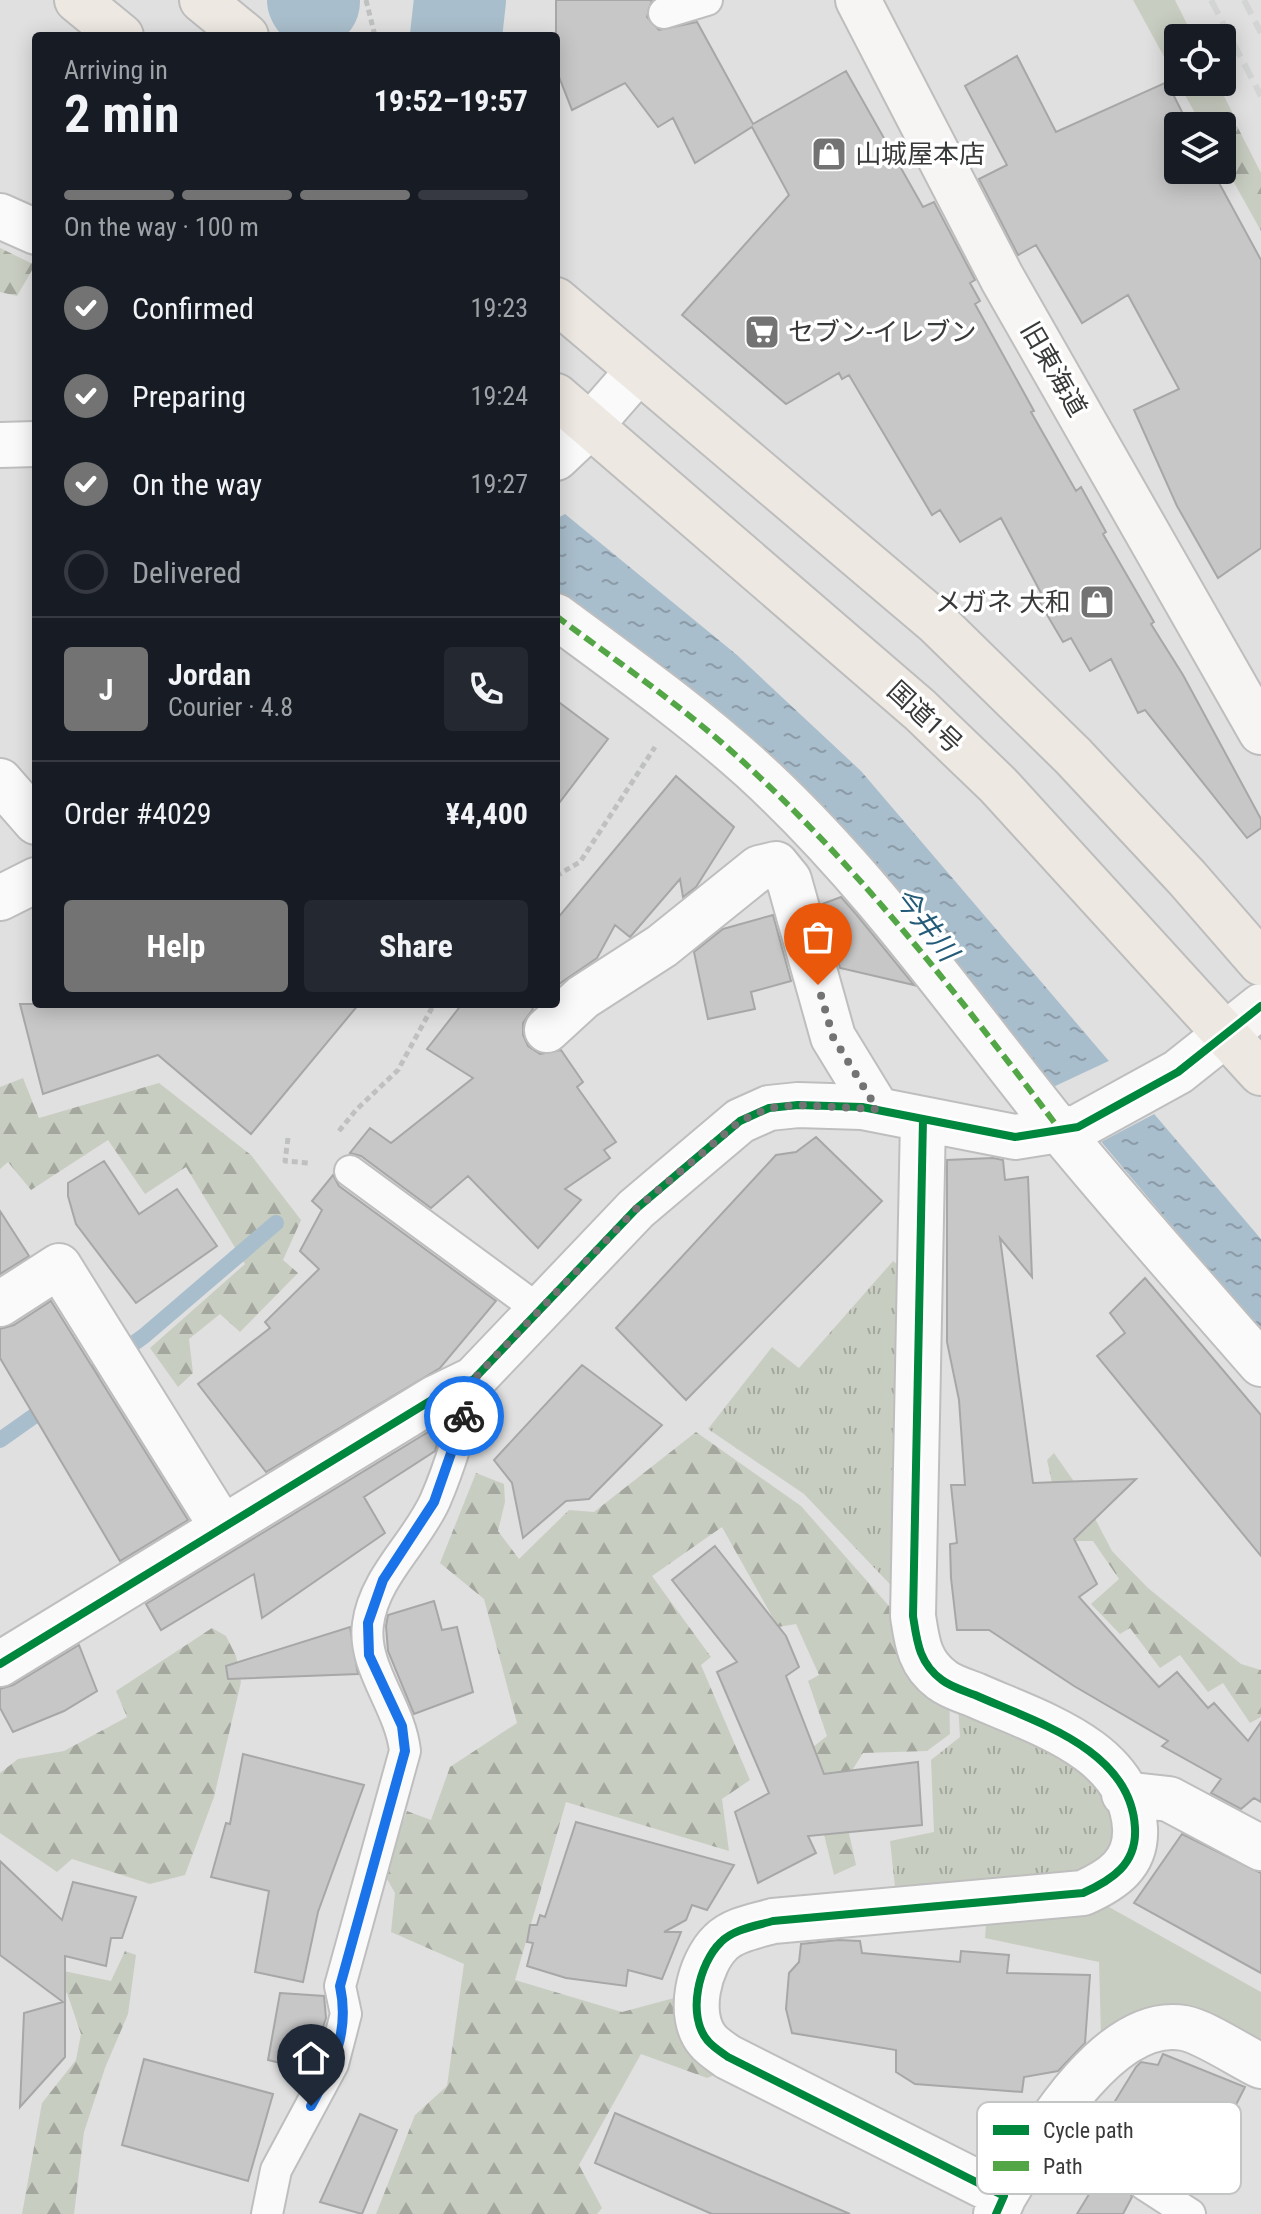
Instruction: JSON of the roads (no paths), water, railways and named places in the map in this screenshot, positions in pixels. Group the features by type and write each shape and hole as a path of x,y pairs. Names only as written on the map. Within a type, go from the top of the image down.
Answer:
{"highway":[{"path":"77,0 116,32"},
{"path":"202,0 241,32"},
{"path":"560,303 937,623 1073,756 1261,963"},
{"name":"国道1号","path":"560,400 920,710 998,785 1261,1073"}],"street":[{"name":"旧東海道","path":"858,0 1002,278 1261,732"},
{"path":"0,216 32,230"},
{"path":"560,454 590,426 638,371"},
{"path":"0,445 32,444"},
{"path":"560,619 752,769 824,843 1069,1129 1261,1364"},
{"path":"0,781 32,817"},
{"path":"547,1030 583,997 662,946 759,868 776,864 789,880 833,1037 877,1109"},
{"path":"0,898 32,882"},
{"path":"0,1664 435,1398 474,1379 636,1209 740,1121 769,1108 798,1105 877,1109 1015,1137 1069,1129 1178,1072 1261,1006"},
{"path":"923,1119 913,1616 919,1655 942,1680 1080,1742 1113,1772 1135,1814 1136,1844 1126,1866 1107,1882 1083,1893 773,1921 742,1930 722,1941 708,1960 699,1984 698,2013 706,2040 728,2057 977,2192"},
{"path":"0,1304 59,1266 222,1527"},
{"path":"1124,1794 1169,1799 1261,1848"},
{"path":"1068,2102 1097,2063 1146,2030 1184,2028 1261,2066"},
{"path":"980,2194 1000,2205"}],"lane":[{"path":"664,13 707,0"},
{"path":"350,1171 539,1310"},
{"path":"267,2214 276,2170 333,2064 346,2014 340,1986 405,1751 402,1726 369,1655 368,1623 383,1580 434,1502 457,1444 474,1379"},
{"path":"1159,2194 1190,2214"}],"water":[{"path":"565,514 737,655 861,771 1261,1239 1261,1332 869,865 712,712 560,593 560,517"}],"waterway":[{"name":"今井川","path":"456,32 460,0"},
{"path":"79,1383 144,1336 276,1223"},
{"path":"0,1440 51,1404"}],"railway":[{"path":"1211,0 1261,96"},
{"path":"1244,0 1261,33"}],"place":[{"name":"山城屋本店","path":"829,154"},
{"name":"セブン-イレブン","path":"762,332"},
{"name":"メガネ 大和","path":"1097,602"}]}
